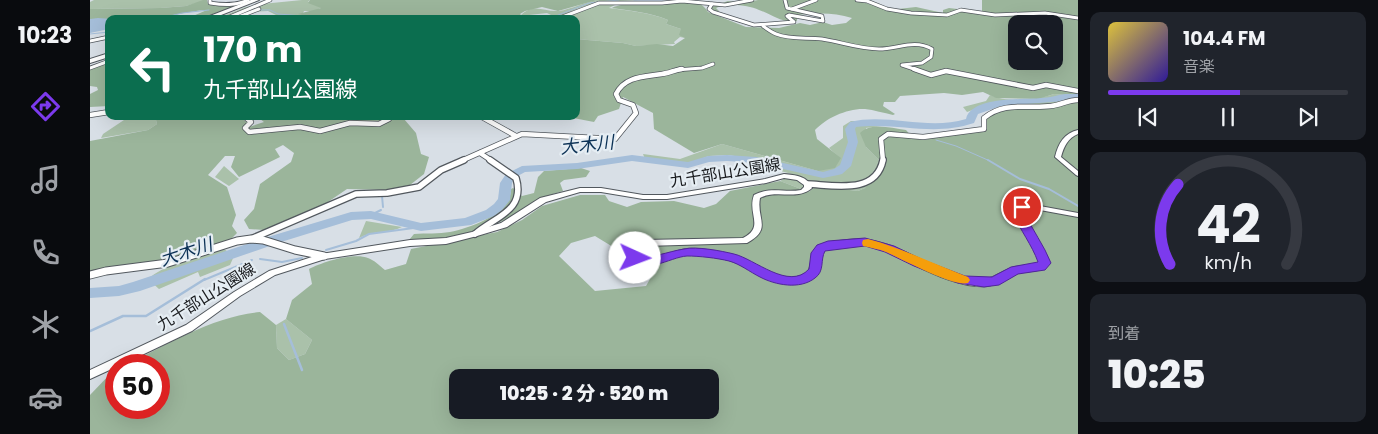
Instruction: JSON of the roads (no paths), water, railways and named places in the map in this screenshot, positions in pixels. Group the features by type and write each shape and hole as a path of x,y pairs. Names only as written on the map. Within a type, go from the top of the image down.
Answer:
{"highway":[{"path":"216,15 256,0"},
{"path":"222,15 262,0"},
{"path":"90,60 105,55"}],"main road":[{"path":"1078,132 1073,132 1068,137 1058,155 1061,161 1078,174"},
{"name":"九千部山公園線","path":"90,375 182,332 256,281 272,273 324,256 410,243 446,241 504,226 543,200 580,190 600,190 643,197 667,197 766,181 784,176 799,178 807,184 808,188 799,193 770,191 757,197 755,202 758,224 757,232 753,237 735,241 645,242 632,248 632,254 635,258 646,262 686,252 727,256 766,275 789,281 800,280 811,275 815,270 818,253 821,248 828,245 865,242 890,249 919,263 963,280 984,283 995,282 1015,270 1040,267 1044,263 1041,253 1026,231 1019,213 1022,207 1029,206 1078,215"}],"street":[{"path":"210,0 210,3 223,4 248,0"},
{"path":"234,15 270,0"},
{"path":"567,15 599,3 662,3 682,1 732,4 752,0"},
{"path":"712,4 709,9 712,12 763,26 791,24 794,22 787,16 789,15 821,22 823,20 822,16 785,7 787,3 785,0"},
{"path":"792,9 816,0"},
{"path":"858,0 867,1 887,9 911,13 947,15 961,10 995,15 1045,13 1078,18"},
{"path":"242,15 259,9"},
{"path":"763,26 770,32 789,37 820,39 862,48 890,48 911,43 925,45 932,48 931,57 922,63 902,65 929,74 946,72 1033,88 1046,85 1078,91"},
{"path":"90,41 105,37"},
{"path":"90,68 105,62"},
{"path":"90,275 106,271 168,263 251,238 356,194 387,193 419,187 441,170 516,136 527,133 615,139 636,113 633,104 619,100 616,94 618,89 625,83 639,77 670,73 682,68 706,68 712,64"},
{"path":"807,184 857,186 871,181 883,164 881,139 888,134 923,138 963,131 980,131 984,129 984,118 987,114 1003,108 1022,105 1050,106 1067,100 1078,100"},
{"path":"90,116 105,113"},
{"path":"249,120 251,122 245,128 250,132 300,127 320,131 355,123 379,124 387,120"},
{"path":"487,120 516,136"},
{"path":"474,234 480,228 503,216 514,206 518,199 516,178 509,171 480,153"},
{"path":"251,238 324,256"}],"water":[{"path":"105,18 105,30 90,33 90,19"}],"waterway":[{"path":"558,15 589,3 619,0"},
{"path":"634,0 663,0"},
{"path":"174,15 209,10"},
{"path":"258,10 270,10 278,14 290,15"},
{"path":"90,34 105,32"},
{"name":"大木川","path":"90,293 119,291 135,287 276,239 351,216 371,215 421,227 467,222 490,213 498,207 504,200 506,183 510,176 522,169 577,166 632,158 688,165 708,159 727,158 756,160 823,175 838,172 845,166 853,142 850,129 853,124 882,123 942,127 971,121 972,115 975,112 1001,103 1078,97"},
{"path":"936,140 956,146 989,160"},
{"path":"989,160 1020,179 1049,189 1078,206"},
{"path":"382,196 383,207"},
{"name":"大木川","path":"371,215 381,210"},
{"path":"326,250 356,241 369,234 421,227"},
{"path":"260,259 282,262 302,258"},
{"path":"204,280 252,260"},
{"path":"90,331 123,316 146,316 205,279"},
{"path":"284,324 302,370"}]}
